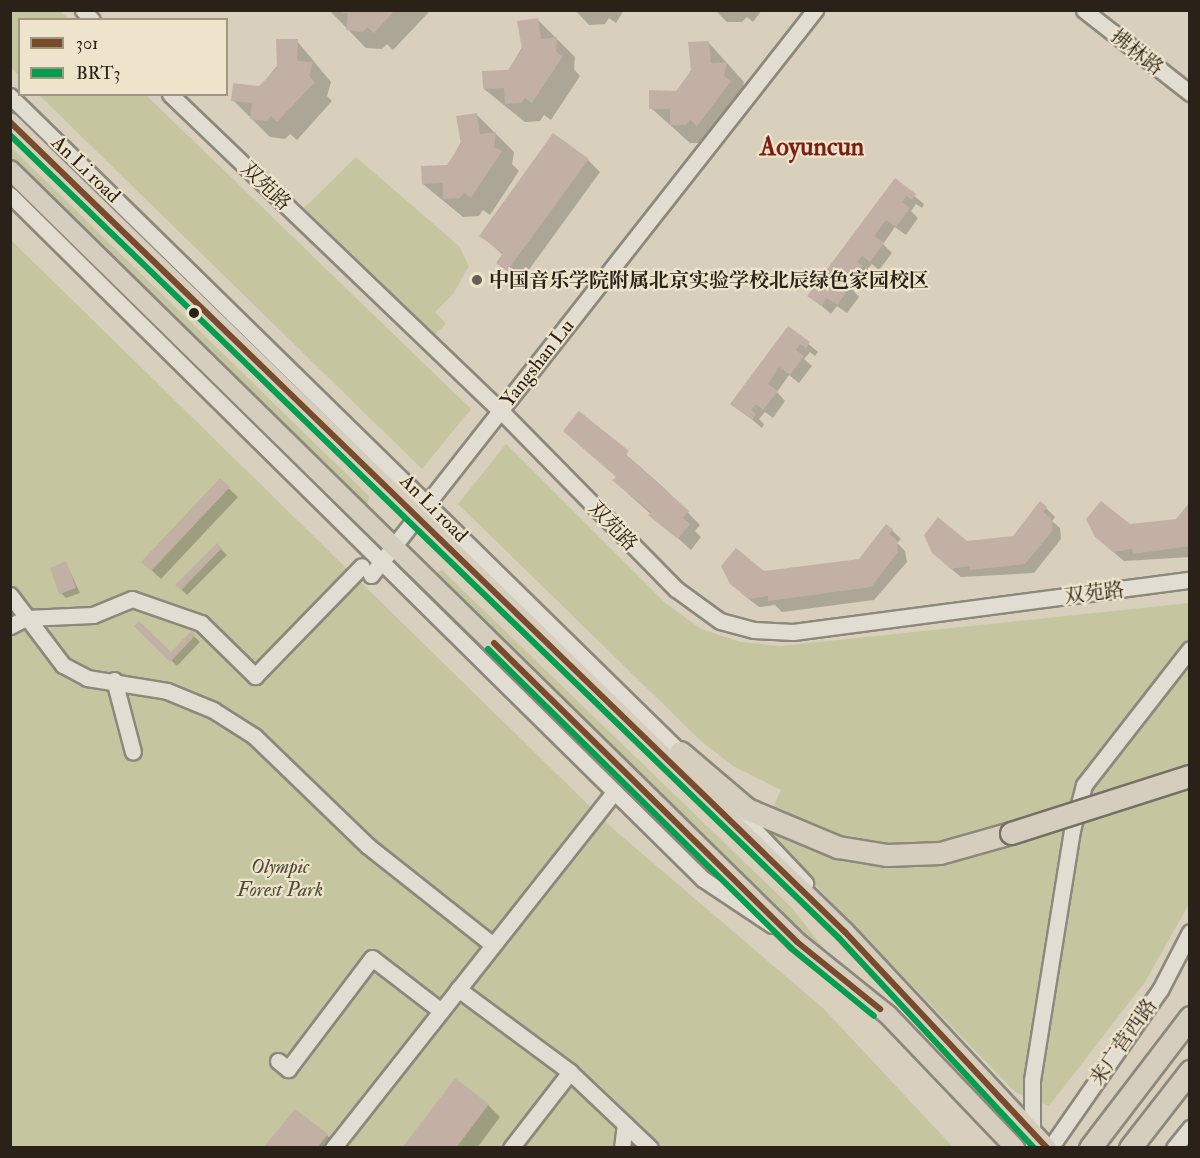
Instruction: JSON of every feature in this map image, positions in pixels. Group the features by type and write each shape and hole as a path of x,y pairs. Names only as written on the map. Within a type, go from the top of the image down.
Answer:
{"highway":[{"path":"680,752 747,809 838,847 887,855 940,853 1190,776"},
{"path":"1090,1148 1190,1017"},
{"path":"1130,1148 1190,1071"}],"main road":[{"name":"An Li road","path":"10,122 845,932 1048,1148"},
{"path":"10,170 796,942 888,1015 1015,1148"}],"street":[{"name":"Yangshan Lu","path":"27,618 93,615 132,599 201,623 255,676 366,571 383,560 815,10"},
{"name":"拂林路","path":"1084,10 1190,93"},
{"name":"An Li road","path":"10,96 428,502 680,752 798,874 845,932"},
{"name":"双苑路","path":"172,96 500,410 676,589 720,621 754,630 793,632 1190,580"},
{"path":"10,195 383,560 703,879 796,942"},
{"path":"10,595 63,664 87,678 114,680 167,691 213,710 254,736 368,846 493,945"},
{"path":"10,626 27,618"},
{"path":"1032,1132 1032,1080 1073,823 1084,785 1190,650"},
{"path":"114,680 133,752"},
{"path":"333,1148 614,792"},
{"name":"来广营西路","path":"1048,1148 1160,990 1190,932"},
{"path":"278,1061 288,1069 372,958 441,1011"},
{"path":"458,989 570,1072 650,1148"},
{"path":"511,1148 570,1072"},
{"path":"622,1148 625,1124"},
{"path":"1174,1148 1190,1128"},
{"path":"1181,1148 1190,1139"}],"green space":[{"path":"10,11 60,11 68,18 18,18 18,75 11,67"},
{"path":"40,96 147,96 471,409 422,469"},
{"path":"10,146 369,496 367,509 11,173"},
{"path":"356,157 459,246 469,266 453,294 435,312 446,324 435,334 304,208"},
{"name":"Olympic Forest Park","path":"11,240 611,827 824,1009 953,1147 11,1148"},
{"path":"506,444 663,601 701,629 741,642 780,646 1189,603 1189,904 1145,982 1049,1106 1015,1092 762,830 781,790 733,766 702,742 458,504"},
{"path":"442,570 792,908 846,977 431,586 435,574"}],"building":[{"path":"333,10 395,10 374,33 367,27 363,32 346,30 348,14"},
{"path":"538,18 541,39 557,37 556,52 563,56 532,103 525,98 521,103 505,104 504,88 483,89 482,71 508,70 522,49 517,21"},
{"path":"276,39 298,39 297,61 313,62 309,76 315,82 277,122 271,116 267,121 250,119 252,103 231,101 233,83 259,86 277,68"},
{"path":"709,41 711,63 727,62 724,76 731,81 697,126 690,120 686,125 670,125 670,109 649,109 649,90 676,91 691,71 688,42"},
{"path":"477,113 480,134 496,132 494,147 502,151 471,198 464,193 460,198 443,199 443,183 422,184 421,166 447,165 461,144 456,116"},
{"path":"553,133 589,159 507,271 496,263 503,253 479,236"},
{"path":"895,178 916,194 912,200 907,196 902,202 910,208 896,227 886,220 874,236 884,243 870,262 862,256 857,262 863,266 854,278 848,274 843,281 851,286 837,305 827,298 821,306 807,296"},
{"path":"788,326 810,342 806,348 800,344 796,350 804,356 790,375 779,367 768,384 778,391 763,410 756,404 751,410 756,414 752,420 730,404"},
{"path":"579,411 629,451 626,455 689,511 683,518 690,524 678,539 648,515 651,512 612,480 616,477 563,431"},
{"path":"220,478 230,487 151,571 141,562"},
{"path":"1040,501 1047,507 1043,512 1051,518 1053,530 1025,564 970,570 969,566 951,569 932,553 924,535 938,517 967,541 1013,536"},
{"path":"1101,501 1130,524 1176,519 1190,502 1190,546 1133,554 1132,549 1113,552 1095,537 1086,519"},
{"path":"886,524 893,529 889,534 897,540 898,552 871,587 768,601 768,596 749,599 730,584 721,566 736,548 764,571 859,559"},
{"path":"217,543 222,548 181,590 175,585"},
{"path":"66,561 76,588 59,594 50,568"},
{"path":"139,621 171,652 191,631 196,635 170,662 134,626"},
{"path":"455,1078 489,1104 456,1148 402,1148"},
{"path":"295,1109 328,1134 317,1148 263,1148"}],"transit line":[{"name":"301","path":"10,122 845,932 1047,1148"},
{"name":"BRT3","path":"10,135 839,938 1034,1148"},
{"name":"301","path":"494,643 797,942 880,1009"},
{"name":"BRT3","path":"488,649 791,948 874,1016"}],"place":[{"name":"中国音乐学院附属北京实验学校北辰绿色家园校区","path":"477,280"}],"district":[{"name":"Aoyuncun","path":"812,148"}]}
